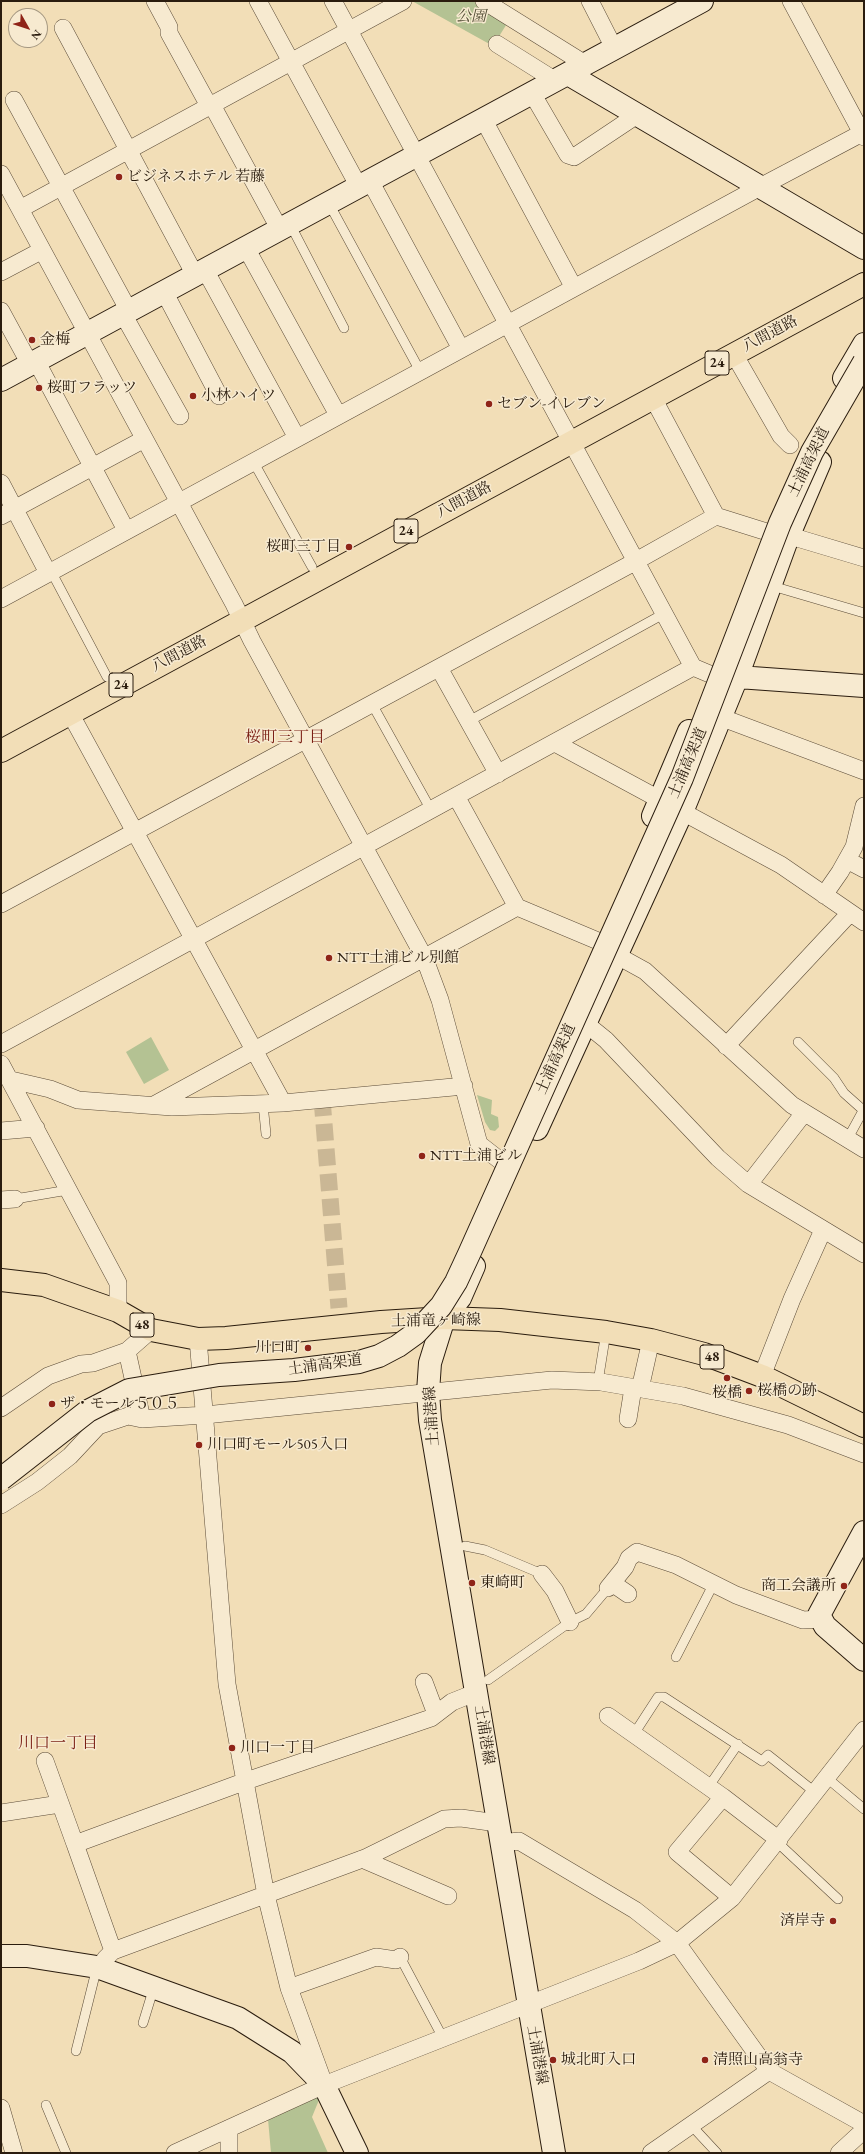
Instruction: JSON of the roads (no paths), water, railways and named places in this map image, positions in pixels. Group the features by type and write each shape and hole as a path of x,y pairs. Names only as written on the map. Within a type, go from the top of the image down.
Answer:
{"main road":[{"name":"八間道路","path":"1,751 864,284"},
{"name":"土浦竜ヶ崎線","path":"1,1280 44,1285 118,1311 151,1330 198,1339 226,1338 381,1322 444,1318 486,1319 606,1332 651,1340 704,1354 762,1376 864,1426"}],"street":[{"path":"155,1 169,28 169,34 210,105 285,227"},
{"path":"258,1 292,62 461,349"},
{"path":"333,1 635,562 703,671"},
{"path":"20,209 403,1"},
{"path":"484,1 572,72 637,115 864,235"},
{"path":"590,1 614,48"},
{"path":"1,380 126,313 202,276 285,227 366,188 416,156 702,1"},
{"path":"1,599 766,183 863,134 791,1"},
{"path":"62,28 127,150 297,438"},
{"path":"497,44 572,72 766,183 864,248"},
{"path":"14,100 61,186 180,416"},
{"path":"536,100 568,154 574,157 637,115"},
{"path":"487,126 574,288"},
{"path":"1,174 242,620 305,740 424,957 440,1000 479,1144 502,1162"},
{"path":"1,272 36,254"},
{"path":"250,255 338,416"},
{"path":"168,299 219,396"},
{"path":"1,311 26,357"},
{"path":"444,1318 445,1297 598,940 661,799 703,671 804,449 864,344"},
{"path":"734,354 781,436 790,445"},
{"name":"土浦高架道","path":"1,1479 88,1411 129,1390 219,1375 301,1369 359,1362 379,1356 398,1346 416,1333 441,1306 456,1282 469,1254 682,778 780,523 812,452 864,362"},
{"path":"40,368 94,466 126,530"},
{"path":"444,1318 460,1298 682,812 736,677 807,490 825,449 864,379"},
{"path":"653,398 716,516 767,532"},
{"path":"8,513 137,443"},
{"path":"1,484 8,513 50,572"},
{"path":"1,904 635,562 716,516"},
{"path":"797,538 864,558"},
{"path":"439,668 498,774"},
{"path":"1,1044 555,743 703,671 736,677 864,686"},
{"path":"70,713 283,1103"},
{"path":"720,717 864,771"},
{"path":"555,743 781,865 857,917 726,1046"},
{"path":"456,796 517,907 598,940 616,955 645,971 792,1105 864,1149"},
{"path":"824,895 854,847 864,806"},
{"path":"847,860 864,869"},
{"path":"154,1105 253,1049 517,907"},
{"path":"585,1023 606,1040 718,1158 749,1184 864,1254"},
{"path":"1,1064 11,1080 118,1284 118,1311"},
{"path":"11,1080 50,1089 78,1100 172,1107 283,1103 464,1086"},
{"path":"749,1184 804,1113"},
{"path":"1,1131 36,1128"},
{"path":"762,1376 792,1299 823,1230"},
{"name":"土浦港線","path":"444,1318 433,1350 428,1392 430,1420 437,1469 482,1686 499,1833 554,2153"},
{"path":"1,1408 48,1376 81,1364 93,1363 127,1351 151,1330"},
{"path":"198,1339 227,1684 266,1895 289,1988 324,2085 357,2153"},
{"path":"628,1420 651,1340"},
{"path":"127,1351 142,1419"},
{"path":"1,1505 36,1482 70,1456 98,1426 128,1416 142,1419 205,1415 552,1380 598,1382 637,1388 736,1409 788,1425 864,1454"},
{"path":"864,1532 820,1611 821,1619 825,1626 864,1660"},
{"path":"628,1594 610,1585 625,1567 629,1558 637,1552 676,1565 736,1595 803,1620 821,1619"},
{"path":"542,1574 555,1591 570,1622"},
{"path":"424,1682 436,1714"},
{"path":"75,1844 246,1781 436,1714 452,1702 482,1686"},
{"path":"608,1716 709,1786 778,1841"},
{"path":"175,2153 324,2085 639,1961 676,1943 732,1898 864,1730"},
{"path":"45,1761 113,1951"},
{"path":"723,1797 677,1852 732,1898"},
{"path":"1,1813 60,1804"},
{"path":"97,1967 113,1951 362,1859 444,1818 461,1818 519,1842 635,1910 676,1943 769,2072 864,2124"},
{"path":"362,1859 448,1896"},
{"path":"1,1956 27,1956 97,1967 238,2018 292,2052 324,2085"},
{"path":"289,1988 376,1957 396,1960 400,1957"},
{"path":"651,2153 769,2072"},
{"path":"1,2108 14,2153"},
{"path":"229,2129 229,2153"},
{"path":"838,2153 864,2130"}],"lane":[{"path":"333,211 420,371"},
{"path":"285,227 344,328"},
{"path":"253,461 312,567"},
{"path":"50,572 107,678"},
{"path":"779,588 864,613"},
{"path":"468,721 658,617"},
{"path":"372,704 430,810"},
{"path":"798,1042 834,1078 844,1093 864,1109 847,1140"},
{"path":"263,1104 266,1134"},
{"path":"8,1200 68,1190"},
{"path":"598,1382 606,1332"},
{"path":"465,1546 486,1550 542,1574"},
{"path":"676,1658 714,1583"},
{"path":"482,1686 570,1622 586,1614 610,1585"},
{"path":"634,1734 658,1697 664,1697 762,1761 768,1755 816,1792"},
{"path":"709,1786 738,1744"},
{"path":"827,1778 864,1809"},
{"path":"778,1841 838,1899"},
{"path":"400,1957 443,2038"},
{"path":"76,2050 97,1967"},
{"path":"143,2023 154,1987"},
{"path":"46,2105 66,2153"},
{"path":"691,2125 717,2153"}],"tunnel":[{"path":"322,1099 339,1308"}],"place":[{"name":"ビジネスホテル 若藤","path":"119,177"},
{"name":"金梅","path":"32,340"},
{"name":"桜町フラッツ","path":"39,388"},
{"name":"小林ハイツ","path":"193,396"},
{"name":"セブン-イレブン","path":"489,404"},
{"name":"桜町三丁目","path":"349,547"},
{"name":"NTT土浦ビル別館","path":"329,958"},
{"name":"NTT土浦ビル","path":"422,1156"},
{"name":"川口町","path":"308,1348"},
{"name":"桜橋","path":"727,1378"},
{"name":"桜橋の跡","path":"749,1391"},
{"name":"ザ・モール５０５","path":"52,1404"},
{"name":"川口町モール505入口","path":"199,1445"},
{"name":"東崎町","path":"472,1583"},
{"name":"商工会議所","path":"844,1586"},
{"name":"川口一丁目","path":"232,1748"},
{"name":"済岸寺","path":"833,1921"},
{"name":"城北町入口","path":"553,2060"},
{"name":"清照山高翁寺","path":"705,2060"}],"district":[{"name":"桜町三丁目","path":"285,738"},
{"name":"川口一丁目","path":"58,1744"}],"park label":[{"name":"公園","path":"471,17"}]}
